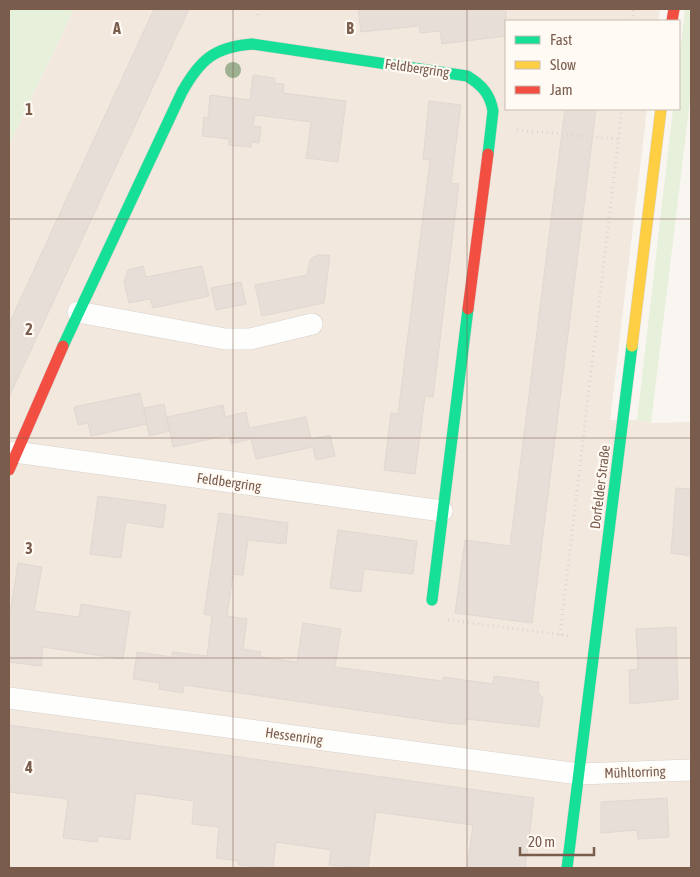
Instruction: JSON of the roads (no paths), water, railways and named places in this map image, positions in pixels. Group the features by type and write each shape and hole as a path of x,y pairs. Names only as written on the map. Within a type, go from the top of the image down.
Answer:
{"street":[{"name":"Feldbergring","path":"432,600 493,111 489,93 476,81 457,73 252,44 222,49 206,58 192,73 78,312 12,461 442,512"},
{"name":"Dorfelder Straße","path":"567,868 661,110"},
{"path":"78,312 232,340 250,339 312,324"},
{"name":"Hessenring","path":"9,698 580,774"},
{"name":"Mühltorring","path":"580,774 691,770"}]}
